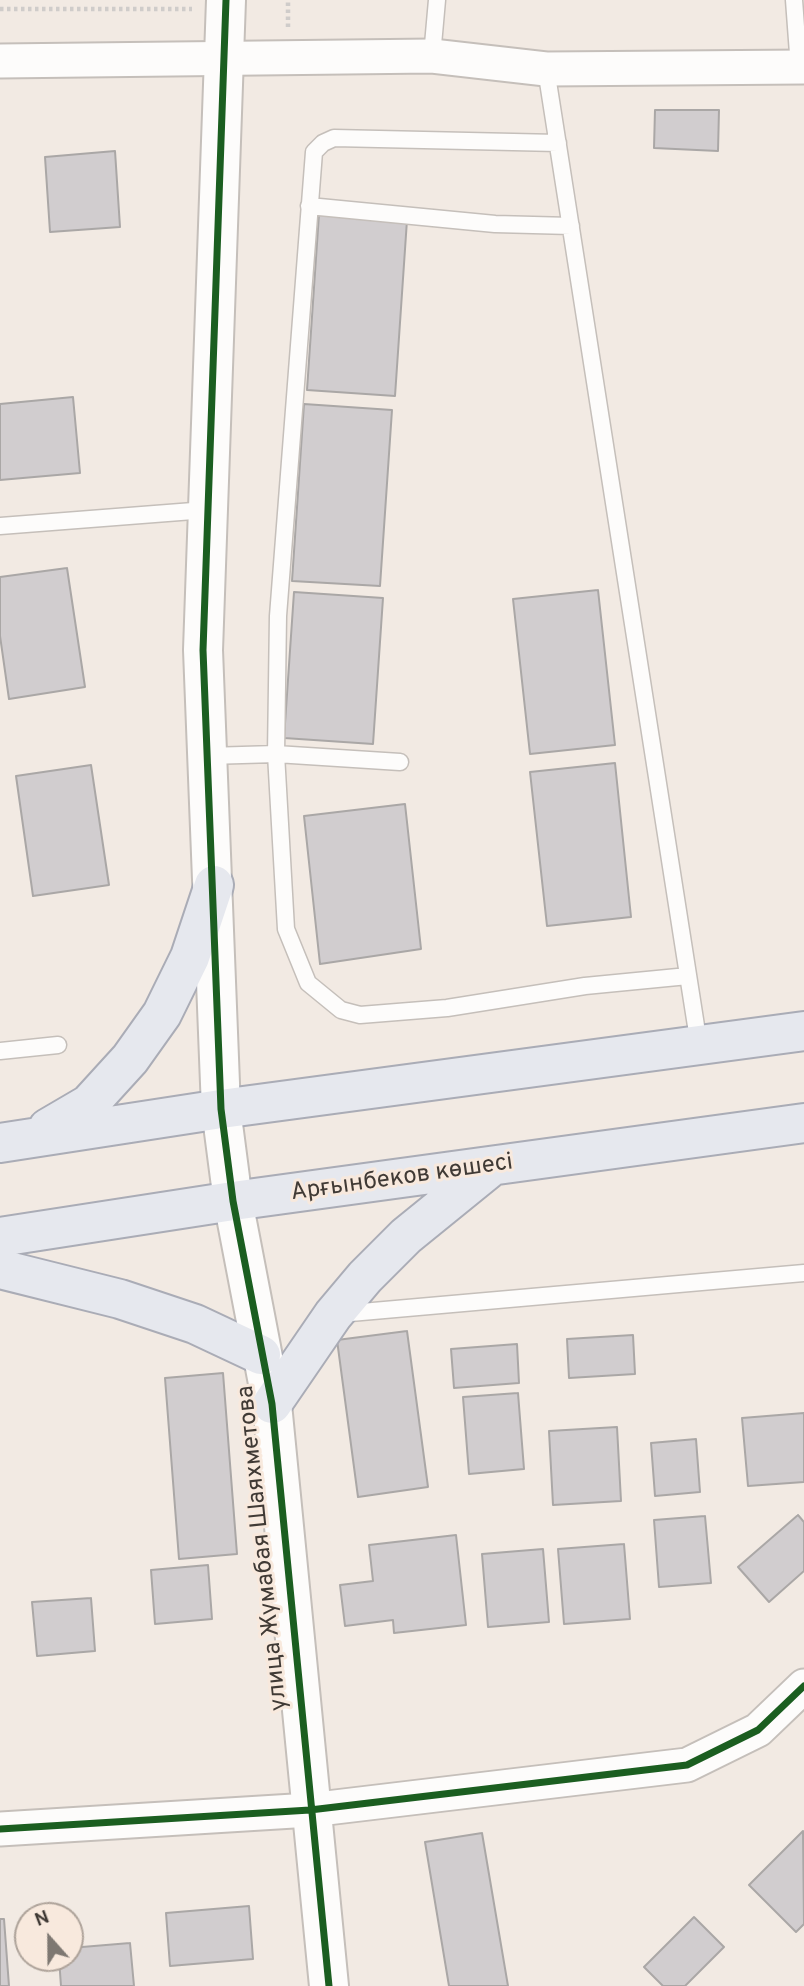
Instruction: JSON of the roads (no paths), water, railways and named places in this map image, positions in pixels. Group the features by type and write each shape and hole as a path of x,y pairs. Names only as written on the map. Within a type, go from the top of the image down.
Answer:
{"main road":[{"path":"15,1140 89,1104 130,1059 162,1014 190,957 214,886"},
{"path":"15,1140 221,1109 804,1031"},
{"name":"Арғынбеков көшесі","path":"0,1237 233,1201 804,1123"},
{"path":"271,1404 333,1315 365,1277 406,1236 491,1167"},
{"path":"0,1269 120,1299 195,1324 261,1355"}],"street":[{"name":"улица Жумабая Шаяхметова","path":"226,4 203,650 221,1109 233,1201 271,1404 329,1986"},
{"path":"0,61 224,61 432,56 546,69 802,67"},
{"path":"0,1829 310,1810 687,1765 758,1730 804,1686"}],"lane":[{"path":"432,56 437,0"},
{"path":"794,0 802,67"},
{"path":"546,69 699,1045"},
{"path":"558,143 334,138 323,143 314,152 278,616 276,754 286,929 307,983 341,1010 360,1015 447,1008 585,986 688,976"},
{"path":"309,206 495,224 571,226"},
{"path":"0,526 206,510"},
{"path":"208,756 276,754 400,762"},
{"path":"0,1051 58,1045"},
{"path":"333,1315 804,1273"}]}
